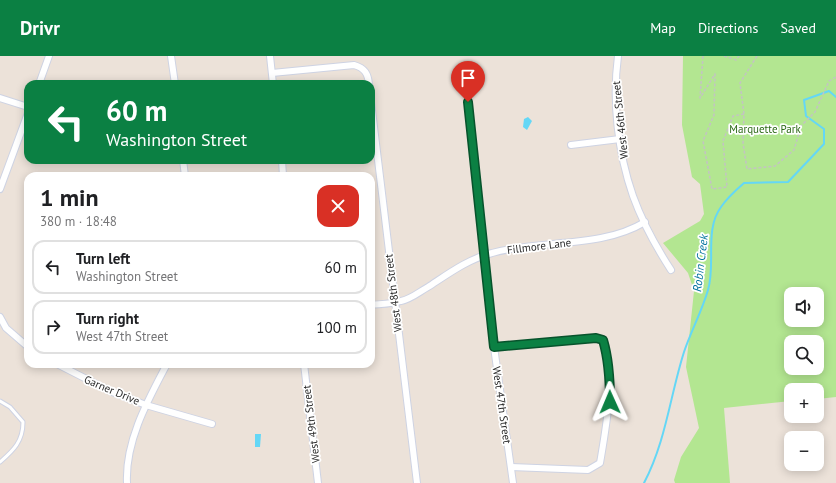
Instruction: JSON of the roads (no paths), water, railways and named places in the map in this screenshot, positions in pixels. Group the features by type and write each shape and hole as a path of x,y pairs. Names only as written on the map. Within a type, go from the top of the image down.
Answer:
{"street":[{"path":"40,80 49,56"},
{"path":"171,56 174,80"},
{"path":"270,56 273,80"},
{"name":"West 46th Street","path":"618,56 615,78 620,139 633,196 657,247 671,270"},
{"path":"272,73 354,65 361,67 368,74 369,80"},
{"name":"West 47th Street","path":"465,72 494,347 513,483"},
{"path":"0,98 24,107"},
{"path":"0,189 24,124"},
{"name":"West 48th Street","path":"375,137 417,483"},
{"path":"571,145 620,139"},
{"name":"Fillmore Lane","path":"375,304 402,301 467,263 484,256 527,245 565,243 612,235 634,228 645,222"},
{"path":"0,317 6,328 24,344"},
{"path":"494,347 596,338 603,340 606,351 610,388 600,463 588,470 511,467"},
{"name":"Garner Drive","path":"65,368 112,392 146,405 212,424"},
{"path":"127,483 130,451 138,425 146,405 165,368"},
{"name":"West 49th Street","path":"304,368 318,483"}],"lane":[{"path":"0,401 10,407 23,422 23,434 13,450 0,462"}],"water":[{"path":"528,117 532,121 527,130 523,127 524,119"},
{"path":"255,434 261,434 260,447 255,447"}],"waterway":[{"name":"Robin Creek","path":"644,483 658,451 663,435 684,352 708,290 711,269 713,226 716,216 726,200 744,183 788,182 824,144 824,129 806,116 804,100 829,91 836,97"}],"park label":[{"name":"Marquette Park","path":"765,129"}]}
